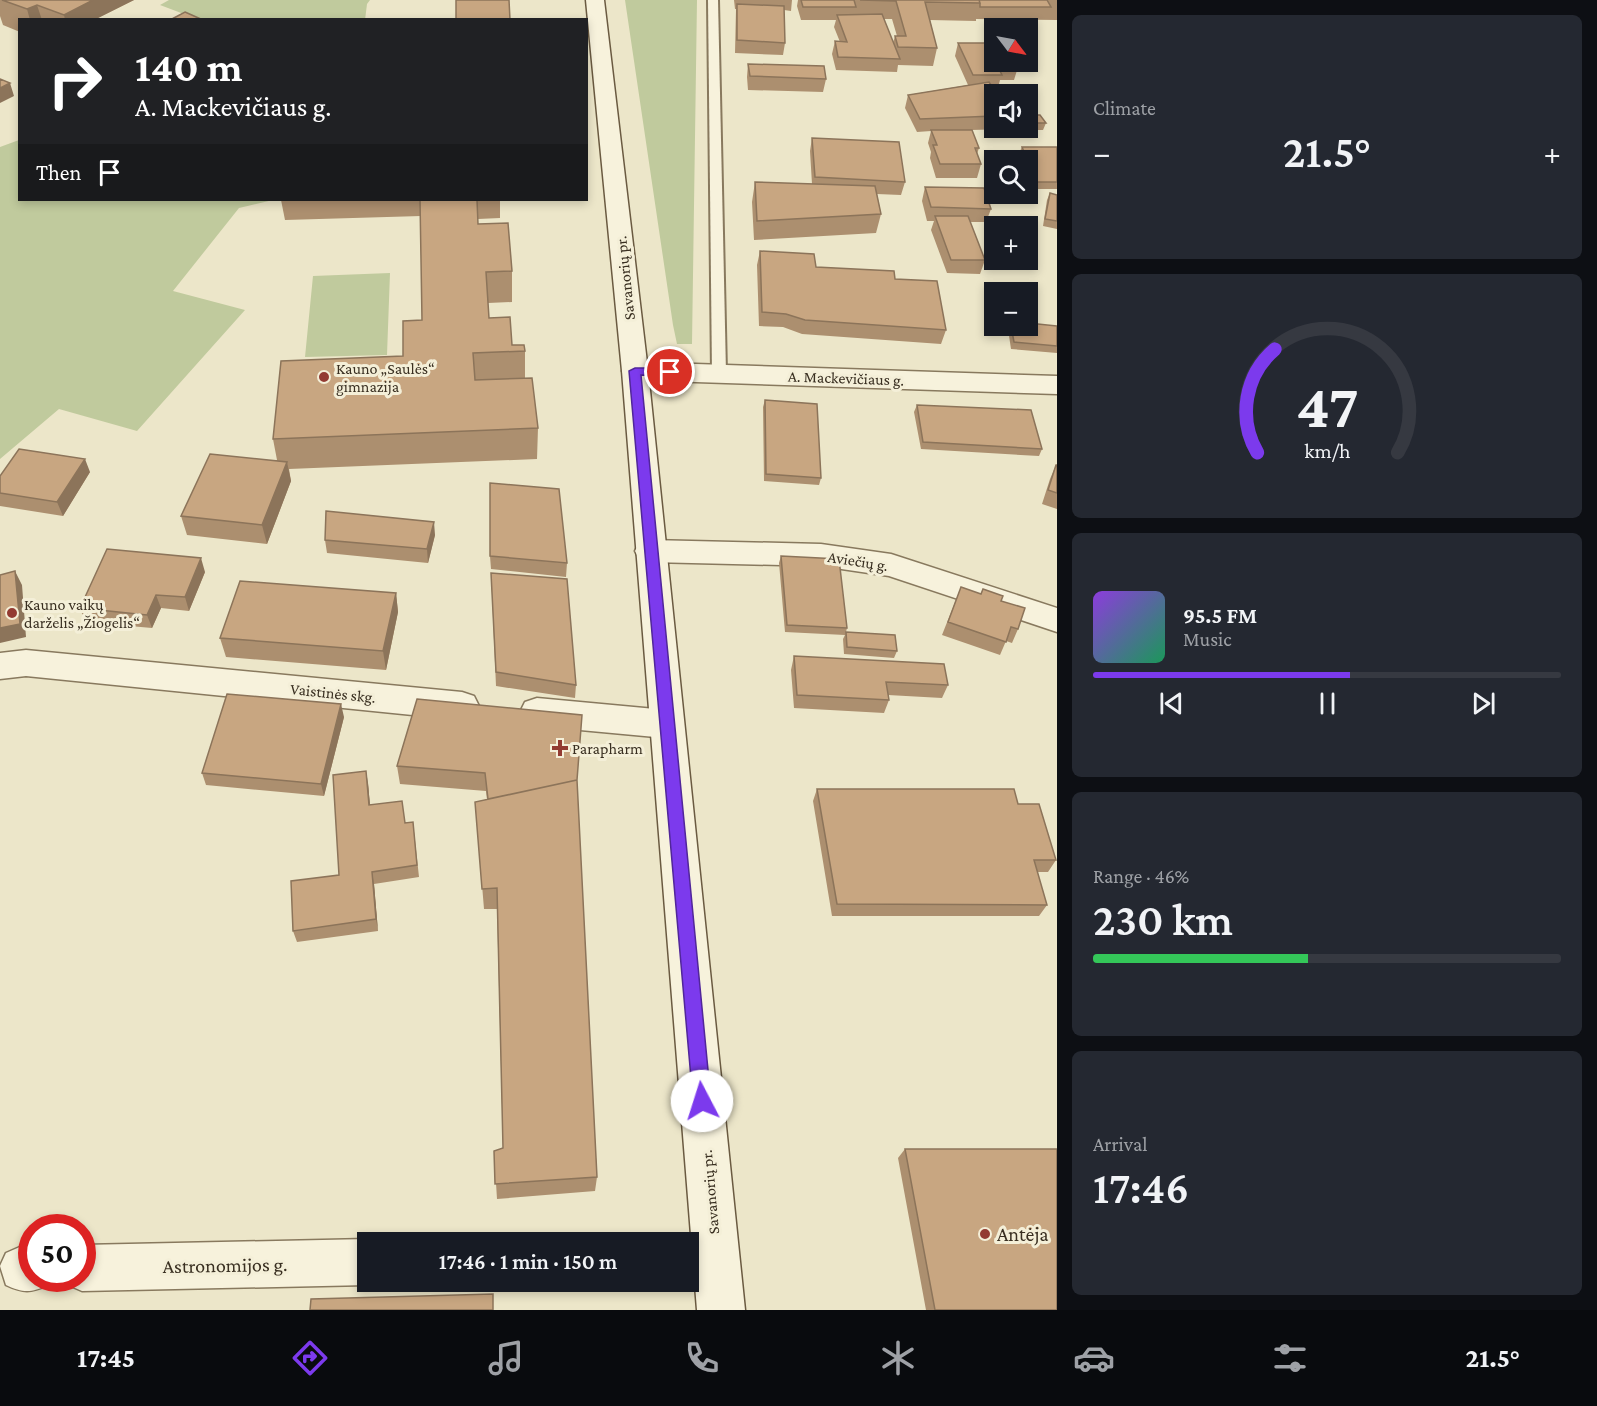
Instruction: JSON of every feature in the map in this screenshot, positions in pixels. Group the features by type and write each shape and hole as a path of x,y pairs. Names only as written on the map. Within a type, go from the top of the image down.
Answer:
{"main road":[{"name":"Savanorių pr.","path":"595,0 635,371 666,724 702,1256 721,1310"},
{"name":"A. Mackevičiaus g.","path":"635,371 1049,385"},
{"path":"1049,385 1057,407"},
{"name":"Aviečių g.","path":"650,551 821,555 891,565 1057,620"},
{"name":"Vaistinės skg.","path":"0,666 26,663 666,724"},
{"name":"Astronomijos g.","path":"96,1268 357,1262"}],"lane":[{"path":"713,0 719,373"}],"green space":[{"path":"169,0 370,0 367,4 365,18 194,18 160,5"},
{"path":"625,0 697,0 692,344 677,344 673,325"},
{"path":"18,140 18,201 269,201 239,208 173,291 245,310 137,431 59,409 0,459 0,147"},
{"path":"390,273 387,355 305,357 313,276"}],"building":[{"path":"2,0 93,0 64,15 37,5 27,9"},
{"path":"456,0 509,0 510,18 456,18"},
{"path":"801,0 854,0 856,7 803,7"},
{"path":"860,0 979,0 980,3 925,2 937,48 898,47 895,36 906,36 896,1"},
{"path":"979,0 1047,0 1051,7 980,7"},
{"path":"737,4 784,6 785,43 737,40"},
{"path":"185,12 198,18 174,18"},
{"path":"882,14 900,59 838,57 835,41 847,42 837,15"},
{"path":"958,43 984,43 984,72 1000,72 1002,75 973,75"},
{"path":"748,64 824,66 826,79 750,76"},
{"path":"0,79 10,83 0,88"},
{"path":"989,82 990,84 984,84 984,116 920,119 908,95"},
{"path":"1038,115 1040,115 1046,123 1038,123"},
{"path":"931,130 972,130 979,148 975,148 981,164 940,164 933,145 937,145"},
{"path":"812,138 899,142 905,182 815,177"},
{"path":"1022,147 1057,147 1057,182 1038,182 1038,150 1023,150"},
{"path":"755,182 875,186 881,214 757,221"},
{"path":"925,187 984,188 984,204 989,204 991,209 931,207"},
{"path":"1050,193 1057,195 1057,221 1045,219"},
{"path":"420,201 477,201 478,224 508,223 512,271 486,272 489,318 510,317 512,345 524,345 525,351 473,353 475,380 532,378 538,428 273,439 281,361 403,356 403,321 422,320"},
{"path":"935,216 968,216 984,260 951,260"},
{"path":"760,251 814,254 816,267 894,271 895,279 937,281 946,330 805,320 786,314 762,312"},
{"path":"1038,324 1057,326 1057,346 1014,342 1013,336 1038,336"},
{"path":"765,400 817,404 821,478 766,474"},
{"path":"917,405 1031,410 1042,449 923,442"},
{"path":"19,449 85,459 57,502 0,493 0,476"},
{"path":"210,454 287,462 262,525 181,516"},
{"path":"1057,465 1057,493 1048,490"},
{"path":"490,483 559,489 567,563 490,556"},
{"path":"326,511 434,522 427,549 325,540"},
{"path":"107,549 201,558 185,597 156,595 147,615 80,608"},
{"path":"781,556 839,559 847,628 787,625"},
{"path":"15,571 20,624 0,628 0,575"},
{"path":"491,573 567,579 576,685 496,672"},
{"path":"240,581 396,593 383,651 220,638"},
{"path":"961,587 981,594 983,589 1003,596 1001,601 1025,608 1018,629 1011,627 1006,642 948,622"},
{"path":"846,632 895,635 897,651 847,647"},
{"path":"794,656 944,664 948,685 886,682 889,700 797,695"},
{"path":"227,694 341,704 321,784 202,773"},
{"path":"417,699 582,715 577,780 488,799 485,773 397,766"},
{"path":"366,771 369,805 402,801 405,823 413,822 417,865 372,872 376,919 293,931 291,881 339,875 333,775"},
{"path":"577,780 597,1177 495,1184 494,1151 503,1148 497,888 482,889 475,802"},
{"path":"817,789 1014,789 1018,804 1039,804 1056,860 1034,860 1047,905 837,904"},
{"name":"Antėja","path":"905,1149 1057,1149 1057,1310 935,1310"},
{"path":"493,1294 493,1310 310,1310 311,1299"}],"place":[{"name":"Kauno „Saulės“ gimnazija","path":"324,377"},
{"name":"Kauno vaikų darželis „Žiogelis“","path":"12,613"},
{"name":"Parapharm","path":"560,748"},
{"name":"Antėja","path":"985,1234"}],"route":[{"path":"670,372 635,371 702,1101"}]}
